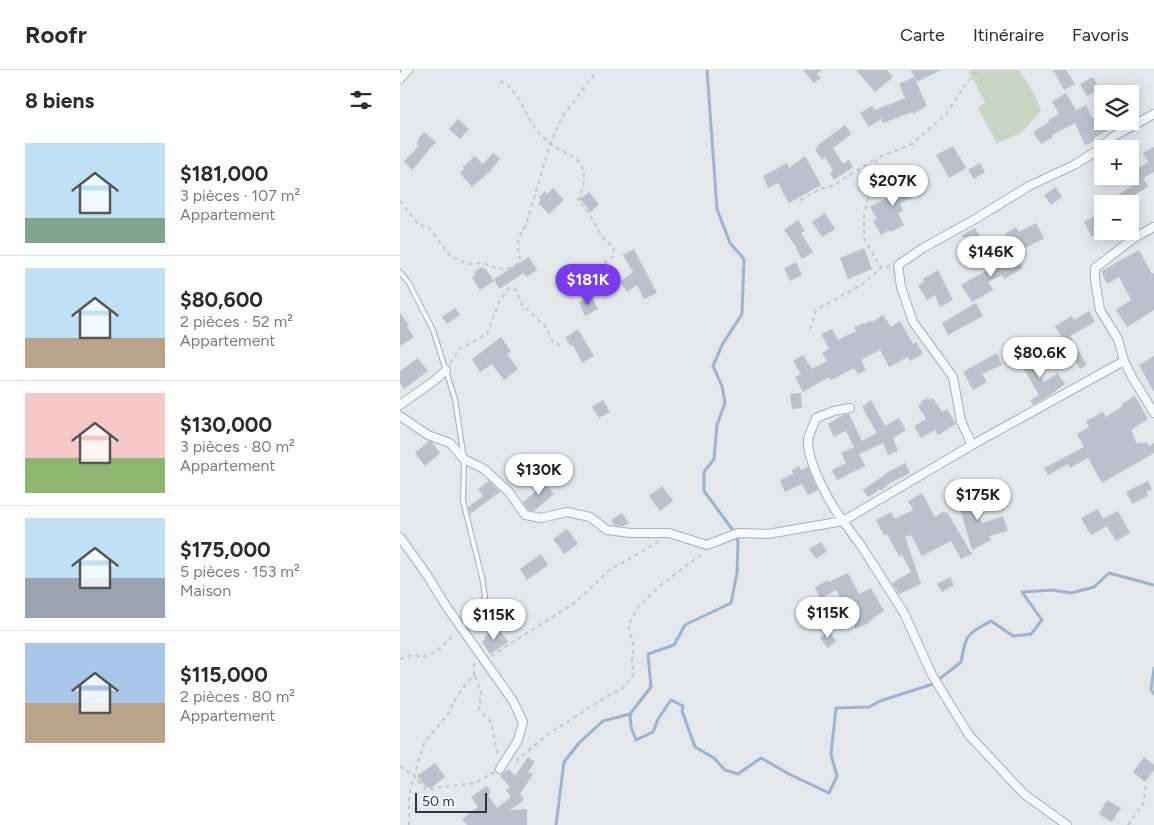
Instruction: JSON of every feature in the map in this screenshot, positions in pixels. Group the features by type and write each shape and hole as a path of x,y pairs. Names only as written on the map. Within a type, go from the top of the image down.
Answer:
{"street":[{"path":"400,79 408,70"},
{"path":"972,445 961,421 952,377 913,322 901,287 898,265 923,248 1029,186 1074,165 1098,150 1114,136 1154,114"},
{"path":"1154,228 1134,238 1095,268 1100,310 1118,339 1124,361 1154,413"},
{"path":"400,416 428,435 450,443 464,459 484,469 509,492 525,515 541,518 567,512 590,517 607,530 630,533 673,534 707,545 738,533 768,534 843,522 972,445 1124,361"},
{"path":"400,405 446,370"},
{"path":"850,408 834,410 816,418 808,439 810,459 833,508 862,547 904,613 932,674 969,735 1024,794 1067,825"},
{"path":"400,537 428,575 446,606 514,701 523,722 518,740 500,769"}],"lane":[{"path":"400,272 409,283 433,330 455,399 464,459 463,501 482,577 485,597 472,617 462,626"}],"path":[{"path":"800,200 820,189 832,186 877,158 912,144 946,114 964,85 979,70"},
{"path":"400,201 418,224 429,228 451,257 468,264 483,263 496,268 507,269 516,265 520,259 517,248 520,234 526,225 551,141 562,117 594,75"},
{"path":"500,81 513,91 535,128 551,141 555,147 578,161 584,171 583,190 578,200 588,211 602,237 614,248 613,257 596,268 584,272 573,268"},
{"path":"877,158 864,215 864,238 881,268"},
{"path":"810,329 816,310 863,284 881,268 898,265"},
{"path":"446,370 460,349 487,334 499,302 509,288 516,290 522,304 545,326 553,342 560,345"},
{"path":"485,660 576,602 608,570 673,534"},
{"path":"400,766 414,776 426,790 475,784 500,769 513,764 548,734 623,688 633,675 632,659 634,647 628,625 639,606 662,584 707,550"},
{"path":"400,660 412,655 423,657 436,652 462,626"},
{"path":"474,659 474,674 481,692 478,709 490,722 500,769"},
{"path":"409,825 409,795 424,743 448,714 456,698 474,674"},
{"path":"1128,825 1144,804 1146,786"}],"green space":[{"path":"972,70 1019,70 1033,92 1041,111 1021,133 997,143 978,108 985,102 969,72"}],"building":[{"path":"803,70 822,70 817,74 821,78 814,83"},
{"path":"856,70 887,70 893,77 875,92"},
{"path":"911,70 941,70 917,82"},
{"path":"1053,70 1066,70 1075,84 1064,90"},
{"path":"914,77 927,106 913,114 912,112 883,123 881,119 869,127 860,113 872,106 875,110 905,98 899,84"},
{"path":"1093,77 1098,85 1094,85 1094,92 1087,96 1080,84"},
{"path":"1066,93 1076,110 1086,105 1092,118 1094,117 1094,130 1109,130 1094,138 1094,141 1085,145 1075,123 1052,135 1053,137 1041,144 1033,132 1059,114 1052,102"},
{"path":"458,119 469,129 460,139 449,129"},
{"path":"845,125 851,134 833,148 843,164 849,160 853,167 834,180 830,173 833,171 825,157 822,160 815,149"},
{"path":"424,132 436,142 412,170 404,161 419,146 416,144"},
{"path":"953,146 966,168 949,178 936,155"},
{"path":"1154,147 1154,172 1143,178 1148,187 1135,195 1118,195 1134,185 1139,185 1139,168 1148,162 1143,153"},
{"path":"493,153 500,159 472,187 460,173 464,169 463,167 475,156 483,164"},
{"path":"805,156 821,185 789,203 778,183 768,188 763,176 787,163 789,168"},
{"path":"980,163 985,172 974,179 968,170"},
{"path":"906,175 917,194 900,204 903,211 898,213 904,225 881,235 873,221 877,219 870,207 898,192 893,182"},
{"path":"1056,187 1062,197 1051,205 1044,195"},
{"path":"553,188 564,200 549,214 538,203 541,200 539,197 545,191 547,194"},
{"path":"589,192 599,204 591,212 580,199"},
{"path":"825,213 835,229 822,237 812,222"},
{"path":"1094,216 1094,236 1092,237 1084,222"},
{"path":"798,220 805,231 801,233 813,252 802,259 797,248 784,230"},
{"path":"1036,223 1044,238 1016,253 1005,234 1016,227 1019,232"},
{"path":"975,228 985,245 972,253 962,235"},
{"path":"864,248 872,269 848,279 840,258"},
{"path":"634,249 657,293 644,299 637,285 627,292 620,282 633,272 623,255"},
{"path":"1139,250 1152,274 1154,273 1154,310 1127,327 1116,310 1131,300 1119,277 1107,284 1101,271"},
{"path":"1016,254 1023,268 1004,279 1002,275 988,282 993,290 972,302 961,285"},
{"path":"529,257 537,270 526,277 524,273 499,289 494,279"},
{"path":"796,262 802,275 790,281 784,268"},
{"path":"482,267 483,269 485,268 494,281 480,290 472,277 476,274 474,272"},
{"path":"938,270 953,300 940,307 935,295 927,300 918,285 924,282 923,279"},
{"path":"592,296 598,309 585,316 579,302"},
{"path":"976,303 983,316 948,335 942,323"},
{"path":"455,308 460,315 447,324 442,317"},
{"path":"1089,311 1095,322 1070,336 1087,365 1080,369 1055,326 1072,316 1074,320"},
{"path":"400,313 409,325 407,327 414,337 400,346"},
{"path":"883,315 891,327 900,321 913,344 916,342 923,354 910,361 908,357 889,367 880,350 861,360 866,370 858,374 854,368 831,380 829,377 803,392 795,377 801,374 793,361 803,355 812,369 827,361 822,353 829,349 821,334 832,329 838,340 856,331 854,327 872,322"},
{"path":"578,329 594,356 582,363 573,345 571,346 565,338"},
{"path":"501,337 511,352 507,354 518,369 504,380 492,364 480,372 472,359"},
{"path":"1025,351 1044,382 1058,373 1065,384 1033,405 1030,401 1039,395 1016,355"},
{"path":"997,353 1002,365 982,374 987,382 973,390 963,372"},
{"path":"1154,356 1154,392 1139,365"},
{"path":"418,358 428,371 404,389 400,383 400,371"},
{"path":"801,393 802,408 792,409 790,394"},
{"path":"1135,396 1148,419 1131,430 1137,444 1146,442 1149,446 1154,443 1154,453 1102,483 1088,458 1070,468 1068,464 1048,475 1044,468 1084,447 1077,434 1089,427 1086,421 1103,412 1106,417"},
{"path":"928,398 929,400 933,398 942,412 947,409 956,424 938,435 935,430 921,438 914,426 926,419 918,406 922,404 920,402"},
{"path":"603,400 610,412 599,418 592,407"},
{"path":"871,400 885,426 899,418 906,430 893,438 898,451 888,455 883,443 859,454 865,466 837,480 832,470 846,463 841,453 854,447 846,431 834,437 828,424 843,415 849,414 862,441 877,433 862,407"},
{"path":"429,441 432,442 440,453 425,466 415,453"},
{"path":"905,463 910,473 868,497 863,490"},
{"path":"799,466 801,470 808,467 818,490 808,495 802,484 785,492 780,480 793,474 792,470"},
{"path":"544,475 549,482 546,484 554,494 534,511 528,510 523,502 542,486 537,479"},
{"path":"489,481 500,492 470,514 468,507 483,496 478,489"},
{"path":"1148,481 1152,489 1146,492 1148,496 1132,504 1126,492"},
{"path":"967,484 973,505 982,523 1003,516 1008,531 989,536 991,540 972,550 957,498 960,497 957,487"},
{"path":"662,486 673,501 660,511 649,496"},
{"path":"922,493 935,517 944,511 945,513 947,512 972,554 961,559 951,541 922,556 911,535 905,537 921,584 899,594 892,583 911,572 902,555 899,556 887,534 884,535 876,520 891,512 895,519 913,510 908,501"},
{"path":"1098,509 1103,519 1118,511 1130,533 1116,541 1107,526 1091,535 1081,518"},
{"path":"622,513 629,523 623,526 614,525 611,520"},
{"path":"567,529 578,544 564,554 553,539"},
{"path":"821,542 827,551 816,559 809,549"},
{"path":"541,554 548,565 527,580 520,569"},
{"path":"848,573 859,594 871,588 884,611 867,624 855,629 852,613 861,605 850,609 846,599 842,601 836,590 820,599 815,587"},
{"path":"950,577 954,585 942,592 937,584"},
{"path":"827,605 830,616 818,620 814,610"},
{"path":"498,627 508,642 490,654 482,642 485,639 484,637"},
{"path":"829,631 836,641 828,648 820,638"},
{"path":"528,757 535,762 528,772 533,774 520,794 524,800 510,810 527,809 527,825 467,825 462,819 478,807 471,797 487,786 491,792 488,795 497,808 511,797 506,790 510,787 500,776 509,769 515,776"},
{"path":"1144,757 1154,765 1154,770 1145,782 1133,772"},
{"path":"435,763 445,777 431,788 426,787 417,776"},
{"path":"1107,800 1121,808 1112,822 1099,814"}],"waterway":[{"path":"556,825 564,762 579,743 603,721 630,714 651,687 648,654 674,645 685,625 731,603 737,573 738,541 732,529 704,491 704,472 714,459 717,425 725,403 722,386 713,366 722,345 742,314 744,259 730,243 717,209 707,70"},
{"path":"630,714 631,727 636,740 653,732 658,719 671,700 683,706 682,711 695,747 714,758 725,770 738,774 761,758 829,793 837,776 831,755 836,708 869,707 880,701 933,684 961,662 964,646 969,636 976,629 991,621 1013,636 1031,634 1042,620 1022,592 1053,590 1071,593 1094,587 1109,573 1154,585"},
{"path":"1154,668 1151,690 1154,694"}]}
